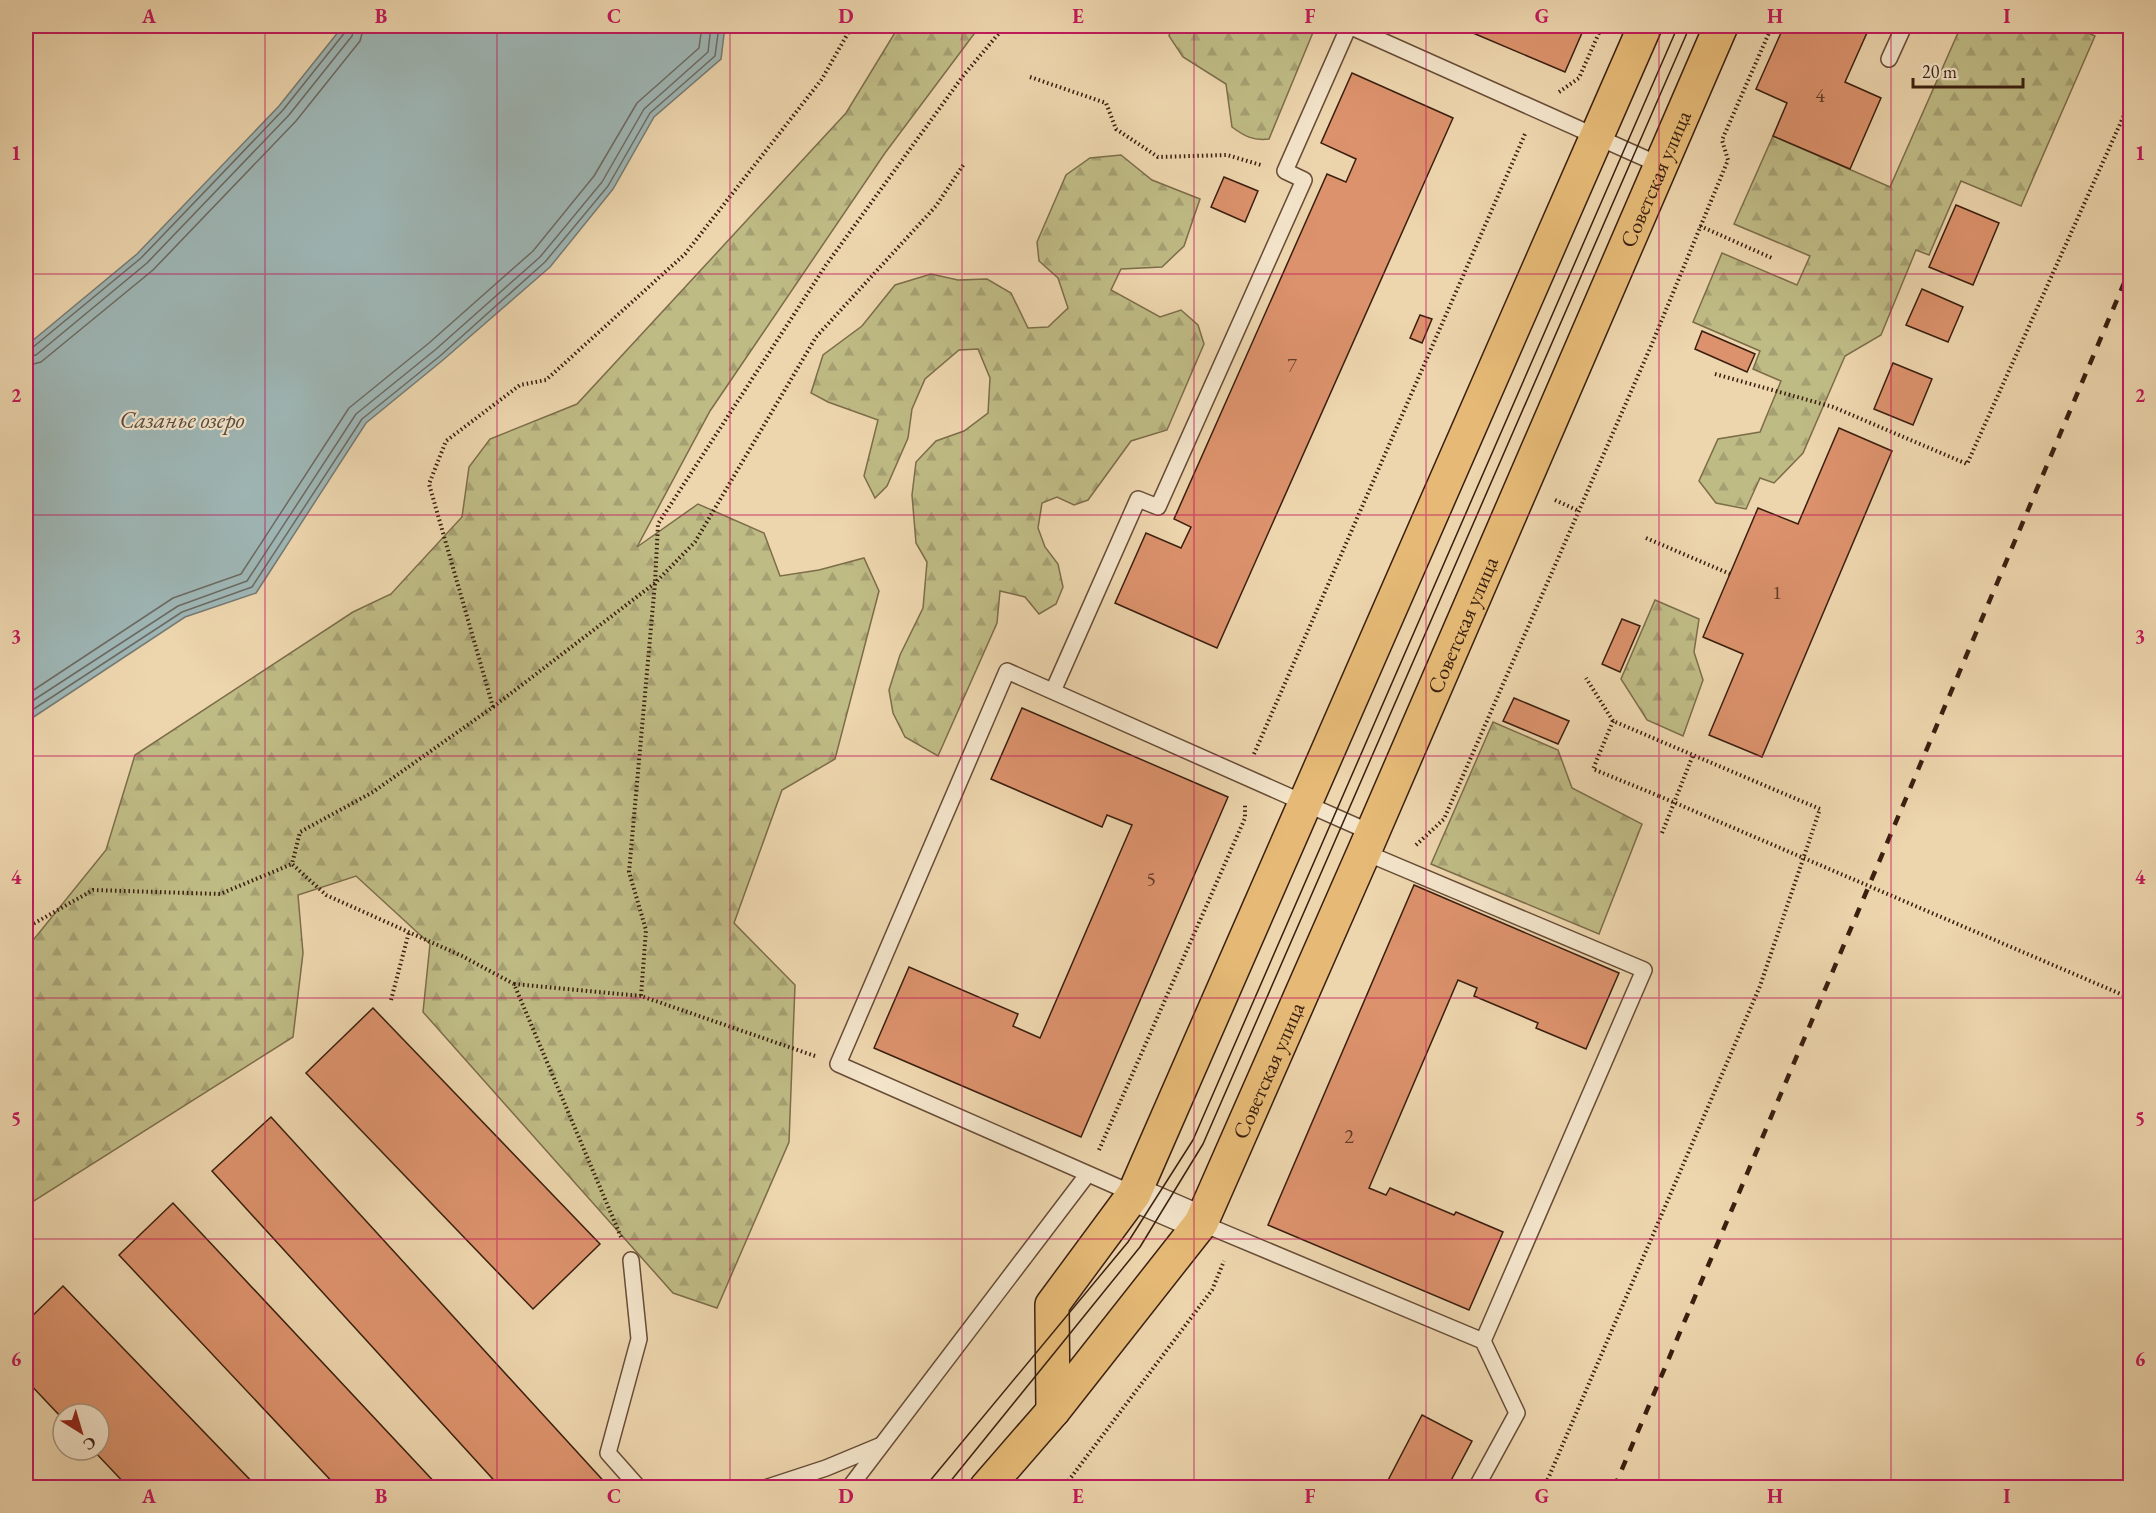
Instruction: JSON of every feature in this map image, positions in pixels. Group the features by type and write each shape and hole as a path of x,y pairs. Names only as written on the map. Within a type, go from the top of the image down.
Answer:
{"main road":[{"path":"1053,1411 1052,1305 1134,1194 1645,26"},
{"name":"Советская улица","path":"986,1488 1053,1411 1201,1223 1721,26"}],"street":[{"path":"1134,1194 1201,1223"}],"lane":[{"path":"1053,692 1138,498 1158,507 1304,180 1285,171 1348,26 1660,165"},
{"path":"1889,59 1904,26"},
{"path":"1134,1194 838,1064 1007,671 1306,803 1368,842 1644,970 1483,1341"},
{"path":"849,1488 1088,1175"},
{"path":"1201,1223 1483,1341 1517,1413 1476,1488"},
{"path":"631,1260 639,1339 608,1453 639,1488"},
{"path":"765,1488 826,1468 881,1445"}],"path":[{"path":"493,707 429,484 446,441 520,385 546,380 685,254 822,79 852,26"},
{"path":"640,996 646,930 629,872 655,582 658,524 826,265 963,76 1005,26"},
{"path":"1088,1175 1245,818 1244,776 1536,109 1579,78 1602,26"},
{"path":"1518,650 1728,160 1722,140 1772,26"},
{"path":"1030,77 1106,103 1116,129 1158,157 1227,155 1285,171"},
{"path":"1716,374 1833,407 1967,464 2130,102"},
{"path":"292,864 300,832 373,792 493,707 655,582 696,542 816,338 936,206 964,164"},
{"path":"1700,226 1774,259"},
{"path":"1550,498 1579,511"},
{"path":"1646,538 1730,574"},
{"path":"1544,1488 1760,986 1820,809 1613,721 1586,678"},
{"path":"1613,721 1593,769 2130,998"},
{"path":"1662,833 1693,755"},
{"path":"26,928 93,890 220,894 292,864"},
{"path":"292,864 326,895 462,956 514,984 640,996 838,1064"},
{"path":"391,1000 409,932"},
{"path":"514,984 631,1260"}],"green space":[{"path":"899,26 980,26 885,153 710,411 637,547 698,504 764,533 780,576 819,570 864,558 879,591 835,759 782,790 734,923 795,985 789,1142 717,1308 673,1293 423,1012 430,944 356,876 298,895 303,953 293,1037 26,1206 26,949 106,850 135,755 353,612 391,594 462,517 469,467 490,439 577,404 846,113"},
{"path":"1172,26 1304,26 1314,30 1269,139 1249,137 1232,127 1226,84 1183,57 1169,36"},
{"path":"1961,26 2071,26 2095,36 2021,206 1961,181 1929,255 1916,250 1881,335 1845,356 1803,453 1774,483 1760,478 1746,509 1716,503 1699,481 1718,439 1760,432 1781,381 1753,369 1760,351 1693,322 1722,253 1797,285 1810,256 1734,224 1773,136 1890,187"},
{"path":"1121,155 1152,180 1200,199 1184,246 1162,267 1121,269 1111,290 1160,317 1181,310 1198,325 1204,344 1167,430 1131,441 1088,500 1074,505 1057,497 1042,503 1038,528 1045,547 1058,564 1063,587 1056,604 1039,614 1025,597 1000,591 997,623 938,756 905,737 893,713 889,690 900,655 923,608 927,562 916,543 912,495 916,462 936,441 964,431 988,413 990,378 978,349 959,350 925,379 912,409 908,438 887,486 875,498 864,476 878,420 828,402 811,393 823,355 862,326 895,285 931,274 958,280 987,279 1011,293 1028,328 1048,327 1068,308 1058,278 1039,261 1037,242 1066,175 1090,158"},
{"path":"1655,600 1699,619 1694,652 1703,680 1683,736 1647,720 1621,679"},
{"path":"1493,722 1558,750 1572,788 1642,824 1599,934 1431,864"}],"water":[{"name":"Сазанье озеро","path":"343,26 725,26 721,59 654,117 613,189 550,267 366,423 256,593 185,617 26,722 26,346 137,254 279,106"}],"building":[{"path":"1468,26 1585,26 1565,72 1466,30"},
{"path":"1784,26 1870,26 1845,82 1881,98 1850,169 1773,136 1787,103 1756,89"},
{"path":"1352,73 1453,118 1217,648 1115,603 1146,533 1181,548 1191,527 1174,519 1327,174 1346,182 1356,159 1321,143"},
{"path":"1224,177 1258,191 1245,222 1211,207"},
{"path":"1956,205 1999,223 1973,285 1929,267"},
{"path":"1922,289 1963,307 1948,342 1906,325"},
{"path":"1420,315 1432,319 1422,343 1410,338"},
{"path":"1702,331 1755,354 1747,372 1695,349"},
{"path":"1893,363 1932,379 1913,425 1874,409"},
{"path":"1839,428 1892,451 1762,757 1709,735 1743,654 1703,637 1758,508 1798,524"},
{"path":"1622,619 1640,626 1620,672 1602,664"},
{"path":"1514,698 1569,721 1558,744 1503,721"},
{"path":"1022,708 1228,797 1081,1137 874,1048 909,967 1018,1014 1013,1026 1040,1038 1132,825 1107,815 1102,827 991,779"},
{"path":"1414,885 1619,973 1586,1049 1536,1028 1538,1023 1474,996 1477,988 1458,980 1369,1188 1386,1195 1390,1188 1454,1215 1456,1212 1503,1232 1469,1310 1268,1225"},
{"path":"373,1008 600,1244 533,1309 306,1073"},
{"path":"271,1117 610,1488 501,1488 212,1171"},
{"path":"173,1203 440,1488 338,1488 119,1255"},
{"path":"63,1286 258,1488 129,1488 104,1462 111,1462 111,1402 51,1402 51,1406 26,1380 26,1322"},
{"path":"1422,1415 1472,1441 1447,1488 1384,1488"}],"tram line":[{"path":"924,1488 1128,1242 1193,1140 1678,26"},
{"path":"945,1488 1140,1247 1203,1144 1690,26"}],"railway":[{"path":"1614,1488 2130,269"}]}
